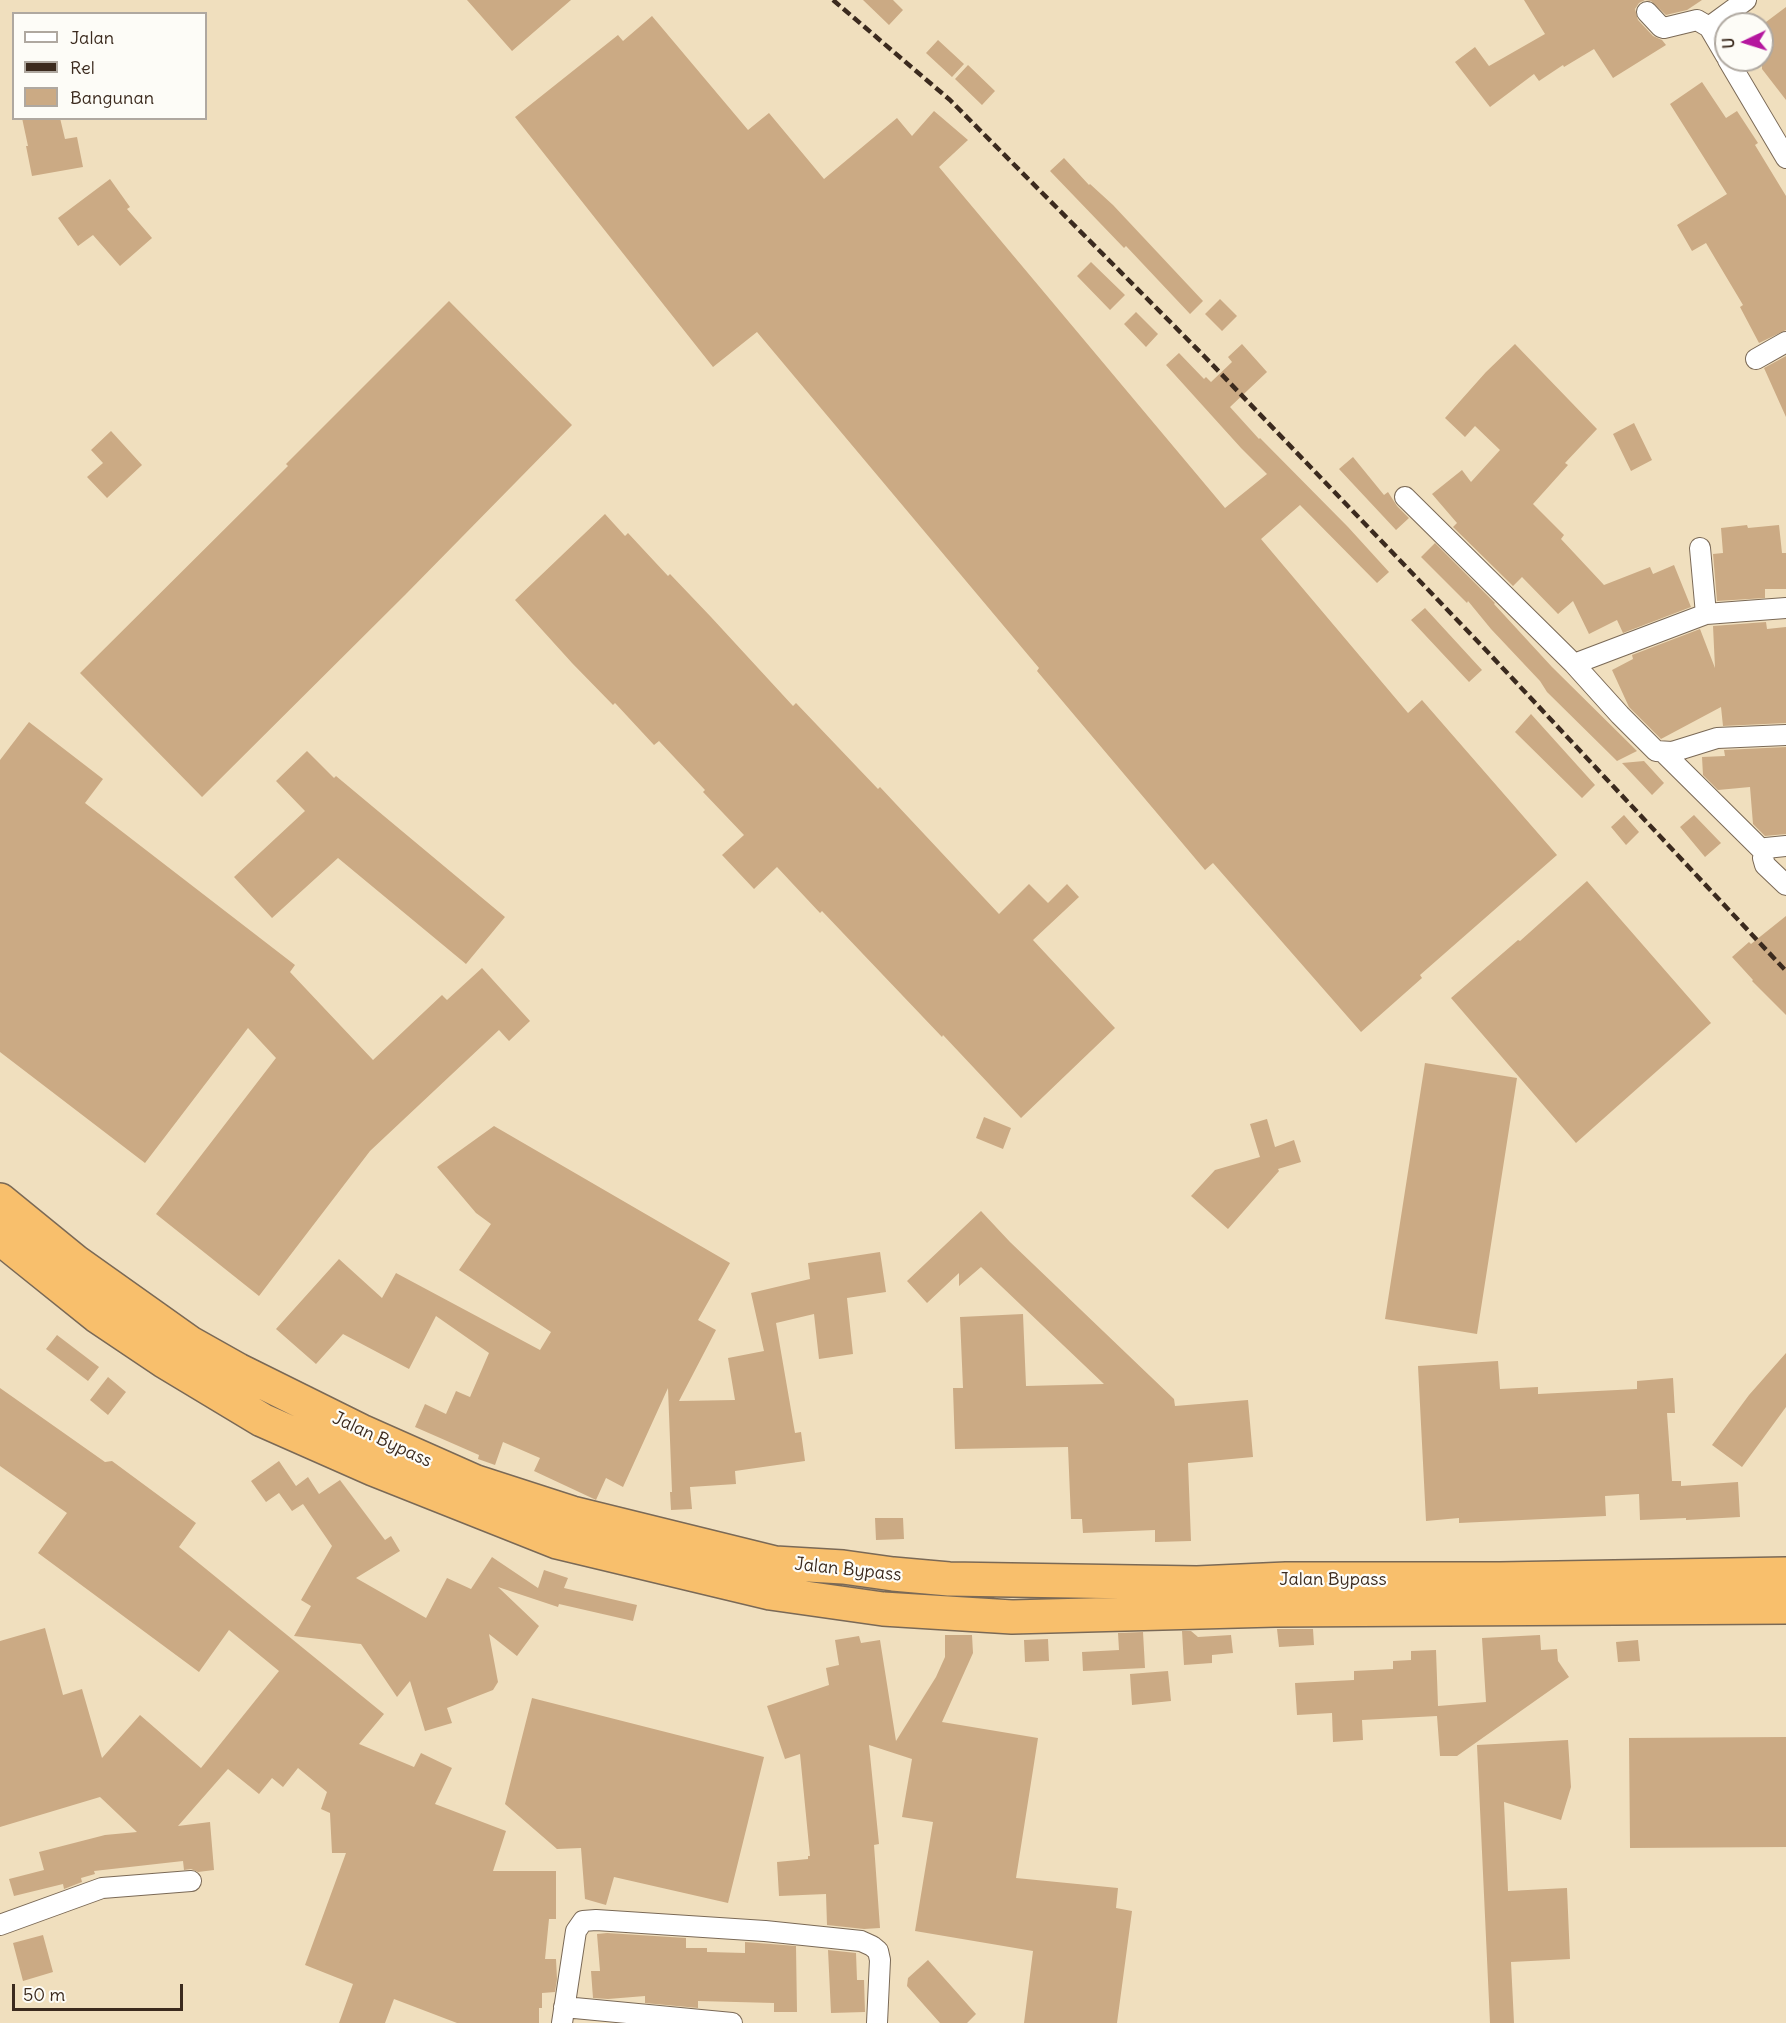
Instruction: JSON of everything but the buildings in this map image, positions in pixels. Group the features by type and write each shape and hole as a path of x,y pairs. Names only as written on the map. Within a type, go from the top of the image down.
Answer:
{"highway":[{"name":"Jalan Bypass","path":"0,1200 76,1262 190,1343 238,1370 361,1431 476,1482 572,1513 775,1563 843,1567 949,1579 1197,1583 1286,1579 1646,1578 1786,1574"},
{"name":"Jalan Bypass","path":"0,1238 96,1316 164,1361 262,1420 373,1469 557,1542 770,1593 883,1609 1012,1617 1275,1610 1786,1607"}],"street":[{"path":"1709,27 1746,0"},
{"path":"1647,12 1661,27 1697,20 1709,27 1714,36"},
{"path":"1735,72 1786,158"},
{"path":"1756,359 1786,342"},
{"path":"1405,497 1574,664 1656,751 1672,752 1718,738 1786,735"},
{"path":"1700,548 1706,614"},
{"path":"1574,664 1706,614 1786,609"},
{"path":"1663,752 1764,852"},
{"path":"1786,846 1766,848 1763,858 1765,865 1786,885"},
{"path":"0,1925 102,1888 191,1881"},
{"path":"732,2023 563,2015 576,1931 583,1921 635,1921 861,1941 878,1951 880,1960 877,2023"}],"railway":[{"path":"833,0 950,100 1205,357 1483,647 1786,971"}]}
